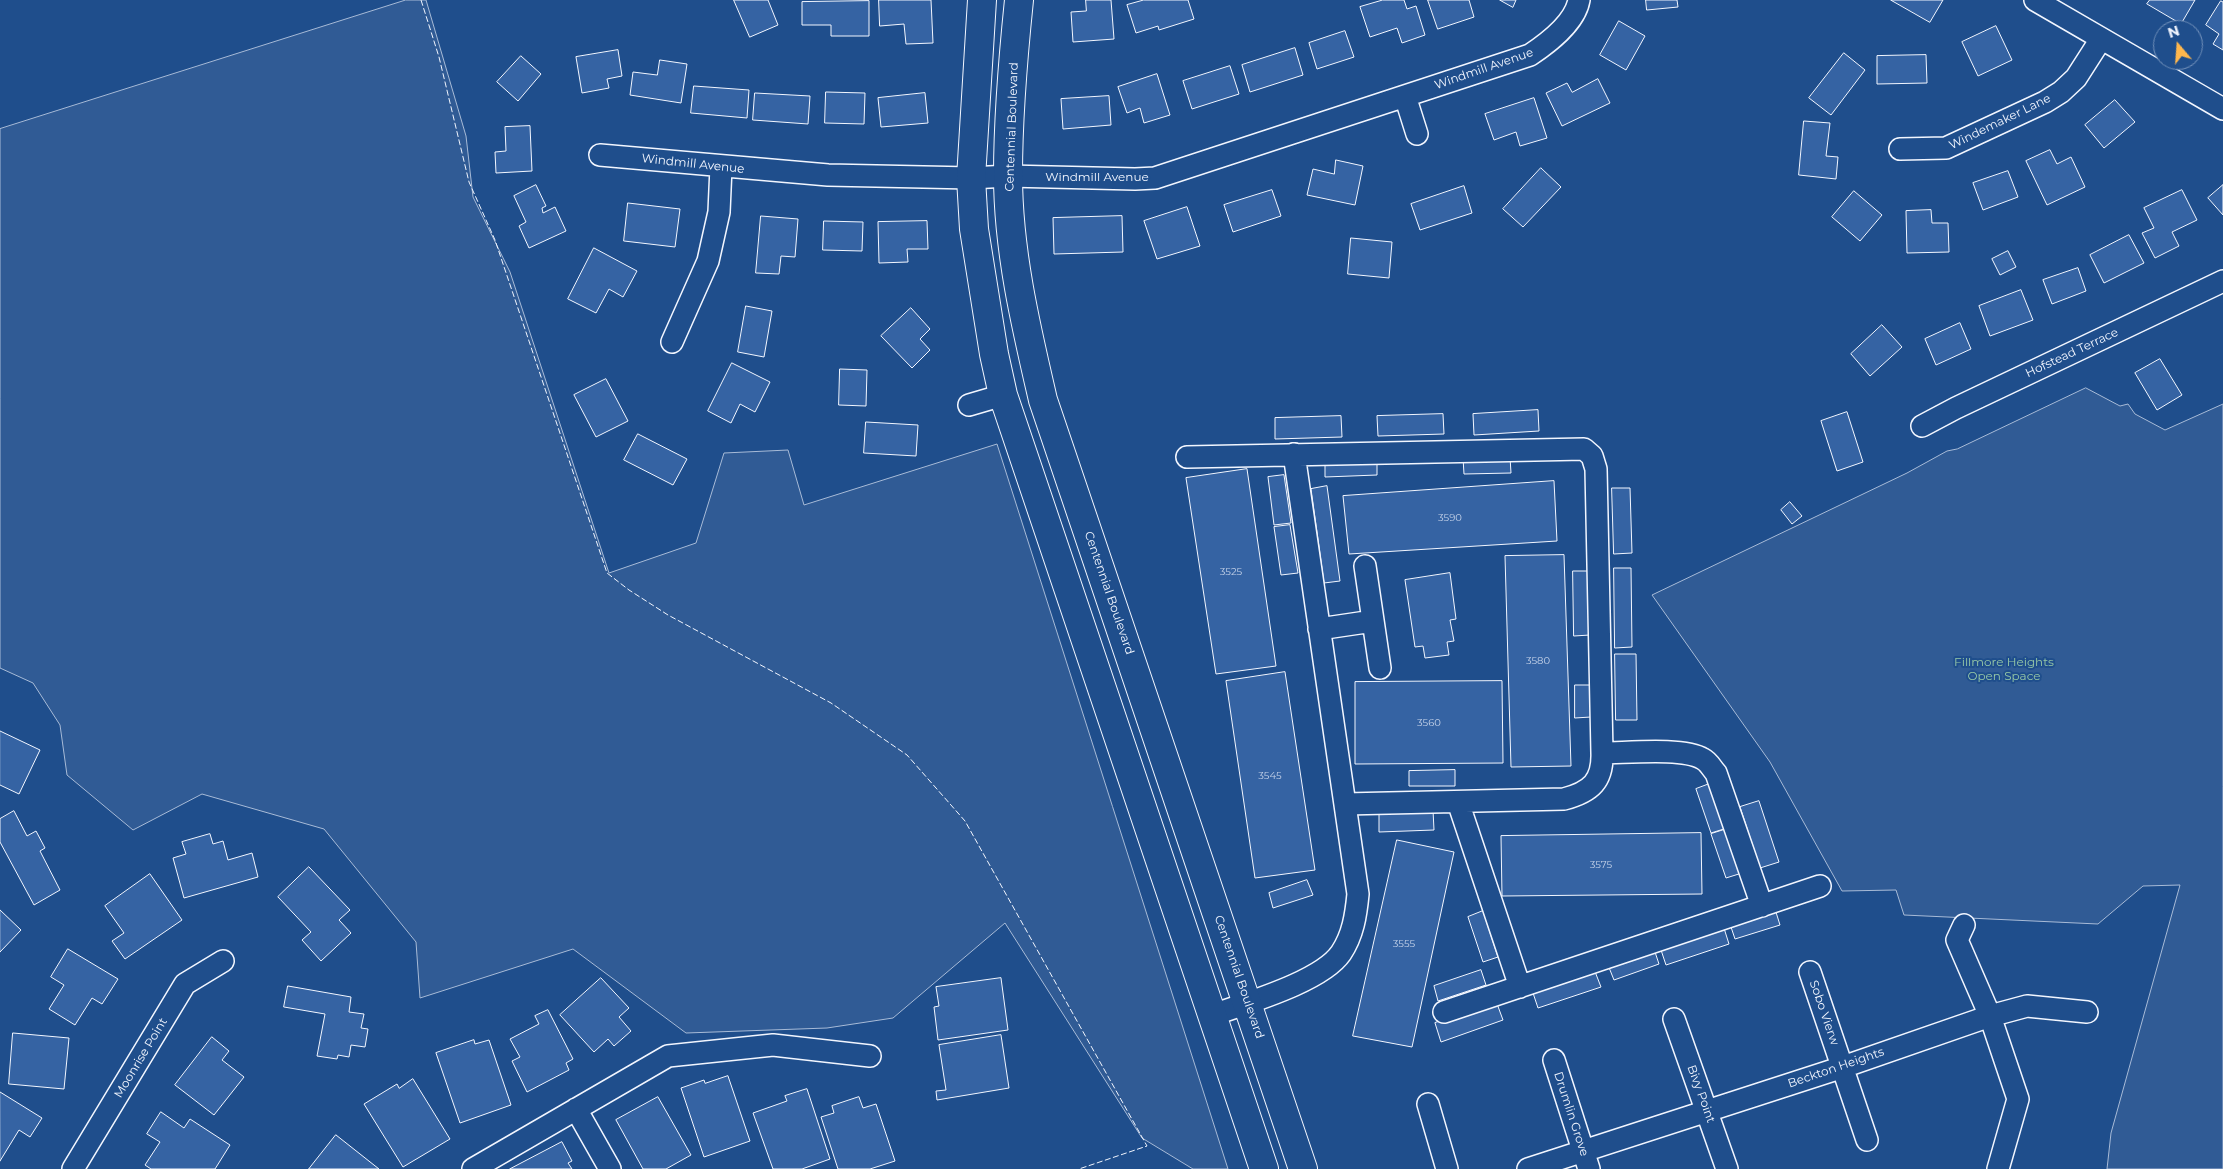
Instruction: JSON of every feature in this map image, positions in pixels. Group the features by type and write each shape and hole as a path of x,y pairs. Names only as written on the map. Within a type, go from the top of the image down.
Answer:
{"main road":[{"path":"982,0 971,178 974,228 994,354 1003,395 1264,1169"},
{"name":"Centennial Boulevard","path":"1019,0 1008,176 1011,222 1019,287 1043,400 1303,1169"}],"street":[{"name":"Windmill Avenue","path":"600,155 828,175 971,178 1008,176 1135,180 1155,178 1530,55 1550,42 1566,25 1579,0"},
{"path":"2035,0 2223,109"},
{"name":"Windemaker Lane","path":"1900,149 1946,148 2045,102 2061,92 2076,78 2101,38"},
{"path":"1405,96 1417,134"},
{"path":"672,342 708,261 719,212 721,167"},
{"name":"Hofstead Terrace","path":"1922,426 2223,281"},
{"path":"970,405 1003,395"},
{"path":"1187,457 1584,449 1592,456 1596,469 1603,769 1597,780 1578,796 1564,799 1345,804"},
{"path":"1213,1015 1300,981 1322,970 1340,954 1348,940 1356,918 1358,894 1294,454"},
{"path":"1365,566 1380,668"},
{"path":"1319,629 1373,621"},
{"path":"1602,753 1692,754 1705,760 1716,773 1762,906"},
{"path":"1458,802 1520,987"},
{"path":"1444,1012 1820,886"},
{"path":"1964,925 1957,940 1990,1016 2018,1099 1998,1169"},
{"name":"Moonrise Point","path":"74,1169 185,984 223,961"},
{"name":"Sobo Vierw","path":"1810,972 1867,1140"},
{"name":"Beckton Heights","path":"1528,1169 1586,1160 1707,1111 1990,1016 2028,1006 2087,1012"},
{"name":"Bivy Point","path":"1674,1020 1727,1169"},
{"path":"474,1169 668,1056 773,1045 870,1056"},
{"name":"Drumlin Grove","path":"1554,1060 1586,1160"},
{"path":"1428,1104 1447,1169"},
{"path":"576,1110 610,1169"}],"shaded area":[{"path":"406,0 426,0 466,136 473,197 510,272 609,573 696,543 724,453 788,450 804,505 997,444 1228,1169 1193,1169 1142,1138 1005,923 893,1018 827,1028 686,1033 573,949 420,998 416,942 324,829 202,794 133,830 67,775 60,725 33,683 0,668 0,129"},
{"name":"Fillmore Heights Open Space","path":"2086,388 2120,406 2128,404 2135,414 2165,430 2223,404 2223,1169 2107,1169 2111,1133 2180,885 2143,886 2098,924 1904,915 1896,890 1842,891 1770,762 1652,595 1907,473 1947,451 1957,449"}],"building":[{"path":"734,0 768,0 778,25 750,37"},
{"path":"879,0 931,0 933,43 906,44 904,24 880,26"},
{"path":"1086,0 1111,0 1114,39 1073,42 1071,12 1086,11"},
{"path":"1144,0 1188,0 1194,19 1159,30 1158,26 1136,33 1127,5"},
{"path":"1383,0 1404,0 1407,9 1416,6 1425,35 1402,43 1397,28 1370,37 1360,7"},
{"path":"1428,0 1469,0 1474,17 1438,29"},
{"path":"1500,0 1516,0 1513,7"},
{"path":"1646,0 1677,0 1678,7 1647,10"},
{"path":"1891,0 1943,0 1930,22"},
{"path":"2150,0 2195,0 2183,20 2174,20 2147,4"},
{"path":"869,1 869,36 831,36 831,25 802,25 802,2"},
{"path":"2221,1 2223,2 2223,50 2213,44 2219,34 2206,25"},
{"path":"1619,21 1645,36 1626,70 1600,55"},
{"path":"1996,26 2012,60 1978,76 1962,42"},
{"path":"1345,31 1354,57 1317,69 1309,43"},
{"path":"1295,48 1303,75 1250,92 1242,65"},
{"path":"618,50 622,76 607,79 609,88 582,93 576,57"},
{"path":"1844,53 1865,70 1831,115 1809,98"},
{"path":"1926,55 1927,83 1877,84 1877,56"},
{"path":"521,56 541,74 518,101 497,82"},
{"path":"660,60 687,64 681,103 630,95 633,72 657,75"},
{"path":"1230,66 1239,94 1192,109 1183,81"},
{"path":"1157,74 1170,115 1144,123 1140,108 1127,113 1118,87"},
{"path":"1598,79 1610,103 1562,126 1546,93 1567,83 1572,92"},
{"path":"694,86 749,90 747,118 691,113"},
{"path":"826,92 865,93 864,124 825,123"},
{"path":"755,93 810,96 808,124 753,120"},
{"path":"925,93 928,123 881,127 878,98"},
{"path":"1109,96 1111,125 1063,129 1061,99"},
{"path":"1534,98 1547,138 1520,146 1516,132 1494,140 1485,114"},
{"path":"2115,100 2135,122 2104,148 2085,125"},
{"path":"1804,121 1830,123 1826,156 1838,157 1836,179 1799,175"},
{"path":"530,126 532,171 496,173 495,152 506,151 505,127"},
{"path":"2050,150 2057,164 2071,157 2085,187 2047,205 2026,161"},
{"path":"1336,160 1363,166 1355,205 1307,195 1313,169 1334,174"},
{"path":"1541,168 1561,187 1523,227 1503,209"},
{"path":"2008,171 2018,197 1983,210 1973,183"},
{"path":"536,185 546,206 542,208 543,213 555,207 566,231 529,248 519,226 526,222 514,196"},
{"path":"2223,185 2223,215 2208,198"},
{"path":"1464,186 1472,213 1420,230 1411,204"},
{"path":"1272,190 1281,216 1233,232 1224,205"},
{"path":"2182,190 2197,220 2172,232 2179,246 2155,258 2142,233 2154,228 2144,208"},
{"path":"1854,191 1882,215 1860,241 1832,217"},
{"path":"628,203 680,209 675,247 624,241"},
{"path":"1187,207 1200,246 1157,259 1144,221"},
{"path":"1931,210 1932,223 1948,223 1949,252 1907,253 1906,211"},
{"path":"761,216 798,219 795,257 781,256 779,274 756,273"},
{"path":"1122,216 1123,252 1054,254 1053,218"},
{"path":"824,221 863,222 862,251 823,250"},
{"path":"927,221 928,249 907,249 908,262 879,263 878,222"},
{"path":"2129,235 2144,263 2104,283 2090,255"},
{"path":"1351,238 1392,242 1389,278 1348,274"},
{"path":"594,248 637,271 623,297 609,289 596,313 568,299"},
{"path":"2008,251 2016,267 2000,275 1992,259"},
{"path":"2078,268 2086,291 2052,304 2043,280"},
{"path":"2021,290 2033,320 1990,336 1979,306"},
{"path":"746,306 772,311 764,357 738,352"},
{"path":"911,308 930,329 920,339 930,350 912,368 881,336"},
{"path":"1960,323 1971,349 1936,365 1925,339"},
{"path":"1882,325 1902,347 1870,376 1851,354"},
{"path":"2160,359 2182,395 2157,410 2135,373"},
{"path":"732,363 770,382 755,412 740,404 731,423 708,411"},
{"path":"840,369 867,370 866,406 839,405"},
{"path":"606,379 628,421 596,437 574,395"},
{"path":"1538,410 1539,431 1474,435 1473,414"},
{"path":"1847,412 1863,462 1837,471 1821,421"},
{"path":"1443,414 1444,434 1378,436 1377,416"},
{"path":"1341,416 1342,437 1275,439 1275,418"},
{"path":"866,422 918,425 916,456 864,453"},
{"path":"638,434 687,459 673,485 624,460"},
{"path":"1510,457 1511,473 1464,474 1463,458"},
{"path":"1377,460 1377,475 1325,477 1325,462"},
{"path":"1247,469 1276,666 1216,674 1186,478"},
{"path":"1284,475 1291,523 1274,525 1268,477"},
{"path":"1554,481 1557,541 1349,554 1343,496"},
{"path":"1327,486 1340,581 1324,583 1311,489"},
{"path":"1612,488 1630,488 1632,553 1614,554"},
{"path":"1790,502 1802,516 1792,524 1781,510"},
{"path":"1290,525 1298,573 1281,575 1274,527"},
{"path":"1564,555 1571,766 1511,767 1505,556"},
{"path":"1614,568 1631,568 1632,647 1615,648"},
{"path":"1573,571 1589,571 1590,635 1574,636"},
{"path":"1450,573 1456,619 1450,620 1454,641 1447,642 1449,655 1425,658 1423,646 1415,647 1405,580"},
{"path":"1615,654 1636,654 1637,720 1616,720"},
{"path":"1285,672 1315,870 1255,878 1226,681"},
{"path":"1502,681 1503,763 1355,764 1355,682"},
{"path":"1575,685 1590,685 1591,717 1575,718"},
{"path":"0,731 40,750 19,794 0,785"},
{"path":"1455,770 1455,786 1409,786 1409,771"},
{"path":"1712,783 1727,828 1711,833 1696,789"},
{"path":"1759,801 1779,862 1760,868 1740,807"},
{"path":"1433,810 1434,830 1379,832 1379,812"},
{"path":"14,811 27,836 36,831 45,848 40,851 60,890 34,905 0,842 0,819"},
{"path":"1727,829 1742,873 1726,878 1711,834"},
{"path":"1701,833 1702,894 1502,896 1501,836"},
{"path":"210,834 213,844 223,841 228,860 252,853 258,877 184,898 173,858 186,854 182,842"},
{"path":"1397,840 1454,852 1412,1047 1353,1036"},
{"path":"309,867 350,910 339,920 351,933 321,961 302,940 311,932 278,897"},
{"path":"150,874 182,920 125,959 112,941 124,933 105,906"},
{"path":"1307,880 1313,895 1273,908 1269,893"},
{"path":"1775,909 1780,925 1735,939 1730,924"},
{"path":"0,910 21,930 0,952"},
{"path":"1483,911 1498,957 1483,962 1468,917"},
{"path":"1723,925 1729,944 1666,965 1660,947"},
{"path":"68,949 118,979 102,1004 92,998 75,1025 49,1009 64,985 51,977"},
{"path":"1654,949 1659,964 1614,980 1608,965"},
{"path":"1594,969 1601,987 1538,1008 1532,990"},
{"path":"1481,970 1486,985 1438,1001 1434,986"},
{"path":"601,978 629,1008 619,1017 631,1031 614,1046 608,1039 594,1052 560,1015"},
{"path":"1001,978 1008,1030 938,1040 934,1007 939,1006 936,987"},
{"path":"288,986 351,997 349,1012 364,1014 361,1028 368,1029 365,1047 351,1045 349,1057 338,1055 337,1059 317,1056 325,1014 284,1007"},
{"path":"1496,1001 1503,1020 1441,1042 1435,1023"},
{"path":"548,1010 573,1059 566,1063 569,1070 527,1092 512,1061 520,1057 510,1039 539,1024 535,1016"},
{"path":"13,1033 69,1038 64,1089 9,1084"},
{"path":"1001,1035 1009,1088 937,1100 936,1091 946,1090 939,1045"},
{"path":"212,1037 229,1051 222,1060 244,1077 214,1115 175,1085"},
{"path":"474,1040 475,1044 489,1040 511,1105 460,1123 436,1053"},
{"path":"728,1076 750,1141 704,1157 681,1088 704,1080 705,1083"},
{"path":"413,1079 450,1139 403,1167 364,1104 397,1084 399,1088"},
{"path":"807,1089 830,1159 802,1169 773,1169 753,1113 787,1101 785,1096"},
{"path":"0,1092 42,1118 30,1137 19,1130 0,1161"},
{"path":"658,1097 691,1155 666,1169 643,1169 616,1120"},
{"path":"859,1097 863,1108 876,1104 895,1161 870,1169 838,1169 821,1117 834,1113 832,1106"},
{"path":"161,1112 184,1128 190,1119 230,1145 215,1169 151,1169 145,1165 160,1142 147,1134"},
{"path":"336,1135 379,1169 309,1169"},
{"path":"562,1142 572,1161 568,1163 572,1169 510,1169"}],"fence":[{"path":"421,0 439,57 469,182 495,240 607,573 629,590 668,615 831,703 907,755 965,821 1147,1146 1079,1169"}]}
